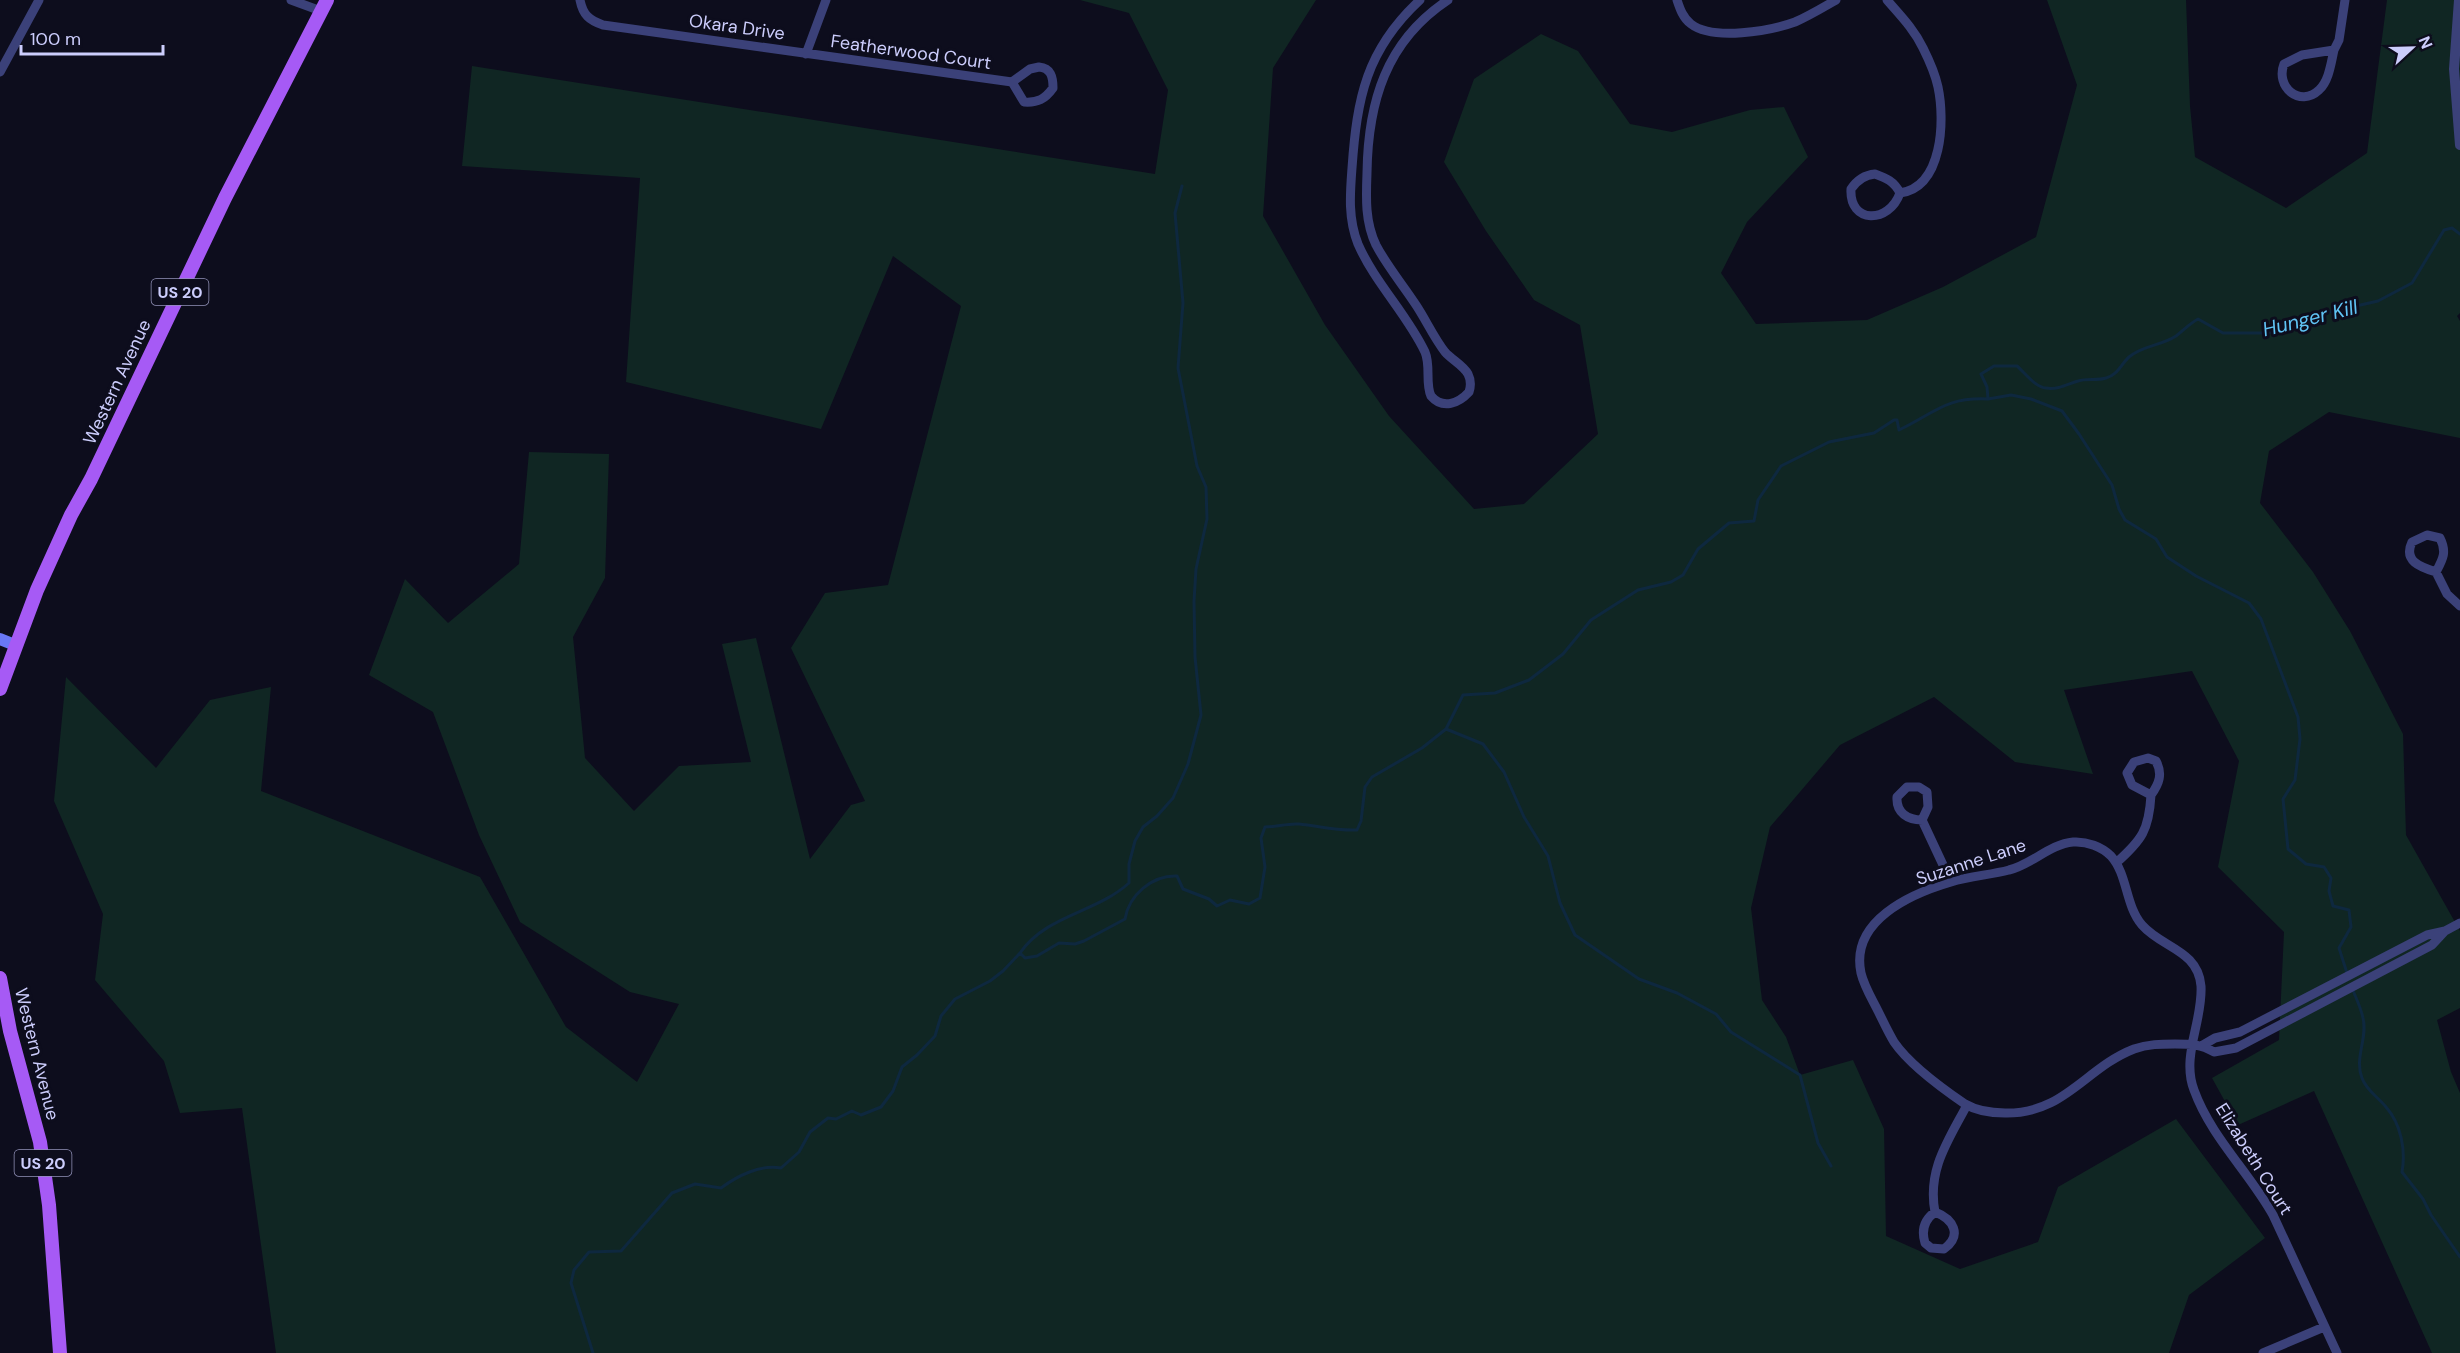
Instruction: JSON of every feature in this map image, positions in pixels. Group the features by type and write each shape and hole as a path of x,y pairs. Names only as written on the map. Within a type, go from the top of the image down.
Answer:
{"main road":[{"name":"Western Avenue","path":"0,688 15,645 71,515 91,479 225,198 324,6"},
{"path":"0,639 15,645"},
{"name":"Western Avenue","path":"0,978 10,1031 40,1142 50,1205 60,1353"}],"street":[{"path":"0,72 39,0"},
{"path":"291,0 324,6"},
{"name":"Okara Drive","path":"580,0 586,16 591,21 607,26 806,54 826,0"},
{"path":"1420,0 1400,21 1374,61 1366,78 1358,107 1350,199 1352,225 1358,243 1426,354 1431,396 1441,403 1449,404 1462,399 1469,392 1471,385 1467,373 1445,351 1375,243 1367,214 1367,156 1379,87 1390,63 1410,31 1424,17 1448,0"},
{"path":"1677,0 1681,12 1689,23 1696,27 1719,32 1760,31 1797,21 1836,0"},
{"path":"1887,0 1915,33 1938,87 1941,113 1939,136 1931,171 1917,186 1900,193 1890,210 1876,215 1862,213 1856,209 1851,196 1854,185 1867,175 1887,178 1897,186 1900,193"},
{"path":"2334,50 2302,55 2284,64 2281,73 2283,83 2288,90 2296,96 2308,96 2319,90 2327,78 2339,40 2345,0"},
{"path":"2459,0 2454,69 2460,145"},
{"path":"1400,21 1410,31"},
{"name":"Featherwood Court","path":"806,54 1012,82 1030,69 1045,67 1053,79 1053,88 1048,96 1032,103 1024,102 1012,82"},
{"path":"1353,153 1367,156"},
{"path":"1377,277 1390,266"},
{"path":"2436,572 2445,551 2440,538 2427,535 2412,542 2408,550 2414,564 2436,572 2447,594 2460,606"},
{"path":"2151,795 2150,815 2144,833 2134,847 2116,863 2136,917 2153,935 2184,953 2199,973 2201,987 2198,1044"},
{"path":"1922,820 1951,882"},
{"name":"Suzanne Lane","path":"2116,863 2103,849 2074,842 2019,867 1951,882 1912,898 1876,920 1867,931 1860,959 1861,973 1867,990 1895,1043 1914,1065 1967,1105 1981,1110 2023,1113 2061,1099 2114,1059 2135,1049 2150,1044 2198,1044 2240,1032 2427,935 2445,931 2460,923"},
{"name":"Suzanne Lane","path":"2198,1044 2214,1052 2236,1048 2432,945 2445,931"},
{"name":"Elizabeth Court","path":"2198,1044 2189,1067 2195,1092 2206,1116 2268,1207 2337,1353"},
{"path":"1935,1212 1933,1200 1936,1166 1967,1105"},
{"path":"2263,1353 2324,1327"}],"green space":[{"path":"1080,0 1316,0 1273,68 1263,216 1325,325 1389,416 1474,509 1524,504 1598,434 1580,325 1534,300 1486,231 1444,162 1474,79 1541,34 1578,51 1630,124 1672,132 1750,110 1784,107 1808,157 1747,222 1721,273 1756,324 1867,320 1943,287 2036,237 2077,85 2047,0 2186,0 2190,106 2195,157 2286,208 2367,153 2387,0 2460,0 2460,313 2457,316 2460,321 2460,438 2329,412 2269,451 2260,503 2313,572 2350,631 2403,734 2406,835 2460,931 2460,1008 2437,1020 2451,1072 2460,1093 2460,1353 2432,1353 2314,1091 2238,1125 2212,1078 2279,1040 2284,932 2218,867 2239,761 2192,671 2064,690 2093,774 2015,762 1934,697 1840,745 1770,827 1751,908 1762,1000 1786,1037 1800,1075 1853,1060 1884,1129 1886,1236 1960,1269 2038,1242 2058,1187 2176,1119 2265,1238 2189,1295 2169,1353 276,1353 242,1108 180,1113 164,1061 95,980 103,914 54,801 66,677 156,768 210,700 271,687 261,791 480,877 566,1027 637,1082 679,1004 630,992 520,922 479,835 433,712 369,675 405,579 448,623 519,564 529,452 609,454 605,578 573,637 585,758 634,811 679,766 751,762 722,644 756,638 810,859 851,805 865,801 791,648 825,593 888,585 961,306 893,256 821,429 626,382 640,178 462,166 472,66 1155,174 1168,90 1129,13"}],"waterway":[{"path":"1020,953 1043,930 1102,901 1129,883 1129,864 1135,841 1143,827 1157,816 1173,798 1188,764 1201,715 1195,657 1194,601 1196,569 1207,519 1206,487 1197,466 1178,368 1183,303 1175,213 1182,186"},
{"name":"Hunger Kill","path":"593,1353 571,1283 574,1270 589,1252 621,1251 672,1193 695,1184 721,1188 734,1179 757,1169 781,1168 799,1152 810,1132 828,1118 836,1119 852,1111 861,1115 881,1107 893,1091 902,1067 935,1036 941,1016 955,999 990,981 1020,953 1025,958 1037,956 1059,943 1075,944 1125,919 1131,902 1143,888 1151,883 1177,876 1183,889 1209,899 1217,906 1230,900 1249,904 1260,898 1265,867 1261,838 1265,827 1295,824 1357,830 1361,821 1365,787 1372,777 1422,748 1446,729 1463,695 1495,693 1529,680 1563,654 1591,620 1638,590 1671,582 1683,575 1698,549 1729,523 1754,521 1758,500 1781,466 1829,442 1874,433 1894,420 1897,420 1899,430 1950,403 1988,399 1987,387 1981,374 1994,366 2017,366 2038,385 2055,388 2081,380 2110,377 2134,353 2176,336 2198,319 2223,333 2268,333 2321,314 2378,301 2412,283 2444,230 2452,228 2460,234"},
{"path":"1988,399 2011,395 2031,399 2062,411 2112,485 2125,520 2156,539 2167,557 2196,576 2249,603 2261,619 2298,717 2300,739 2295,780 2283,799 2288,849 2306,864 2324,867 2331,878 2329,891 2333,906 2349,910 2351,927 2339,948 2347,973"},
{"path":"1446,729 1483,744 1504,772 1524,817 1548,856 1560,903 1575,935 1639,979 1677,993 1716,1014 1731,1032 1800,1075 1818,1143 1831,1166"},
{"path":"2352,988 2364,1026 2359,1063 2362,1078 2366,1086 2386,1107 2399,1129 2403,1146 2402,1172 2423,1199 2431,1215 2460,1257"}]}
